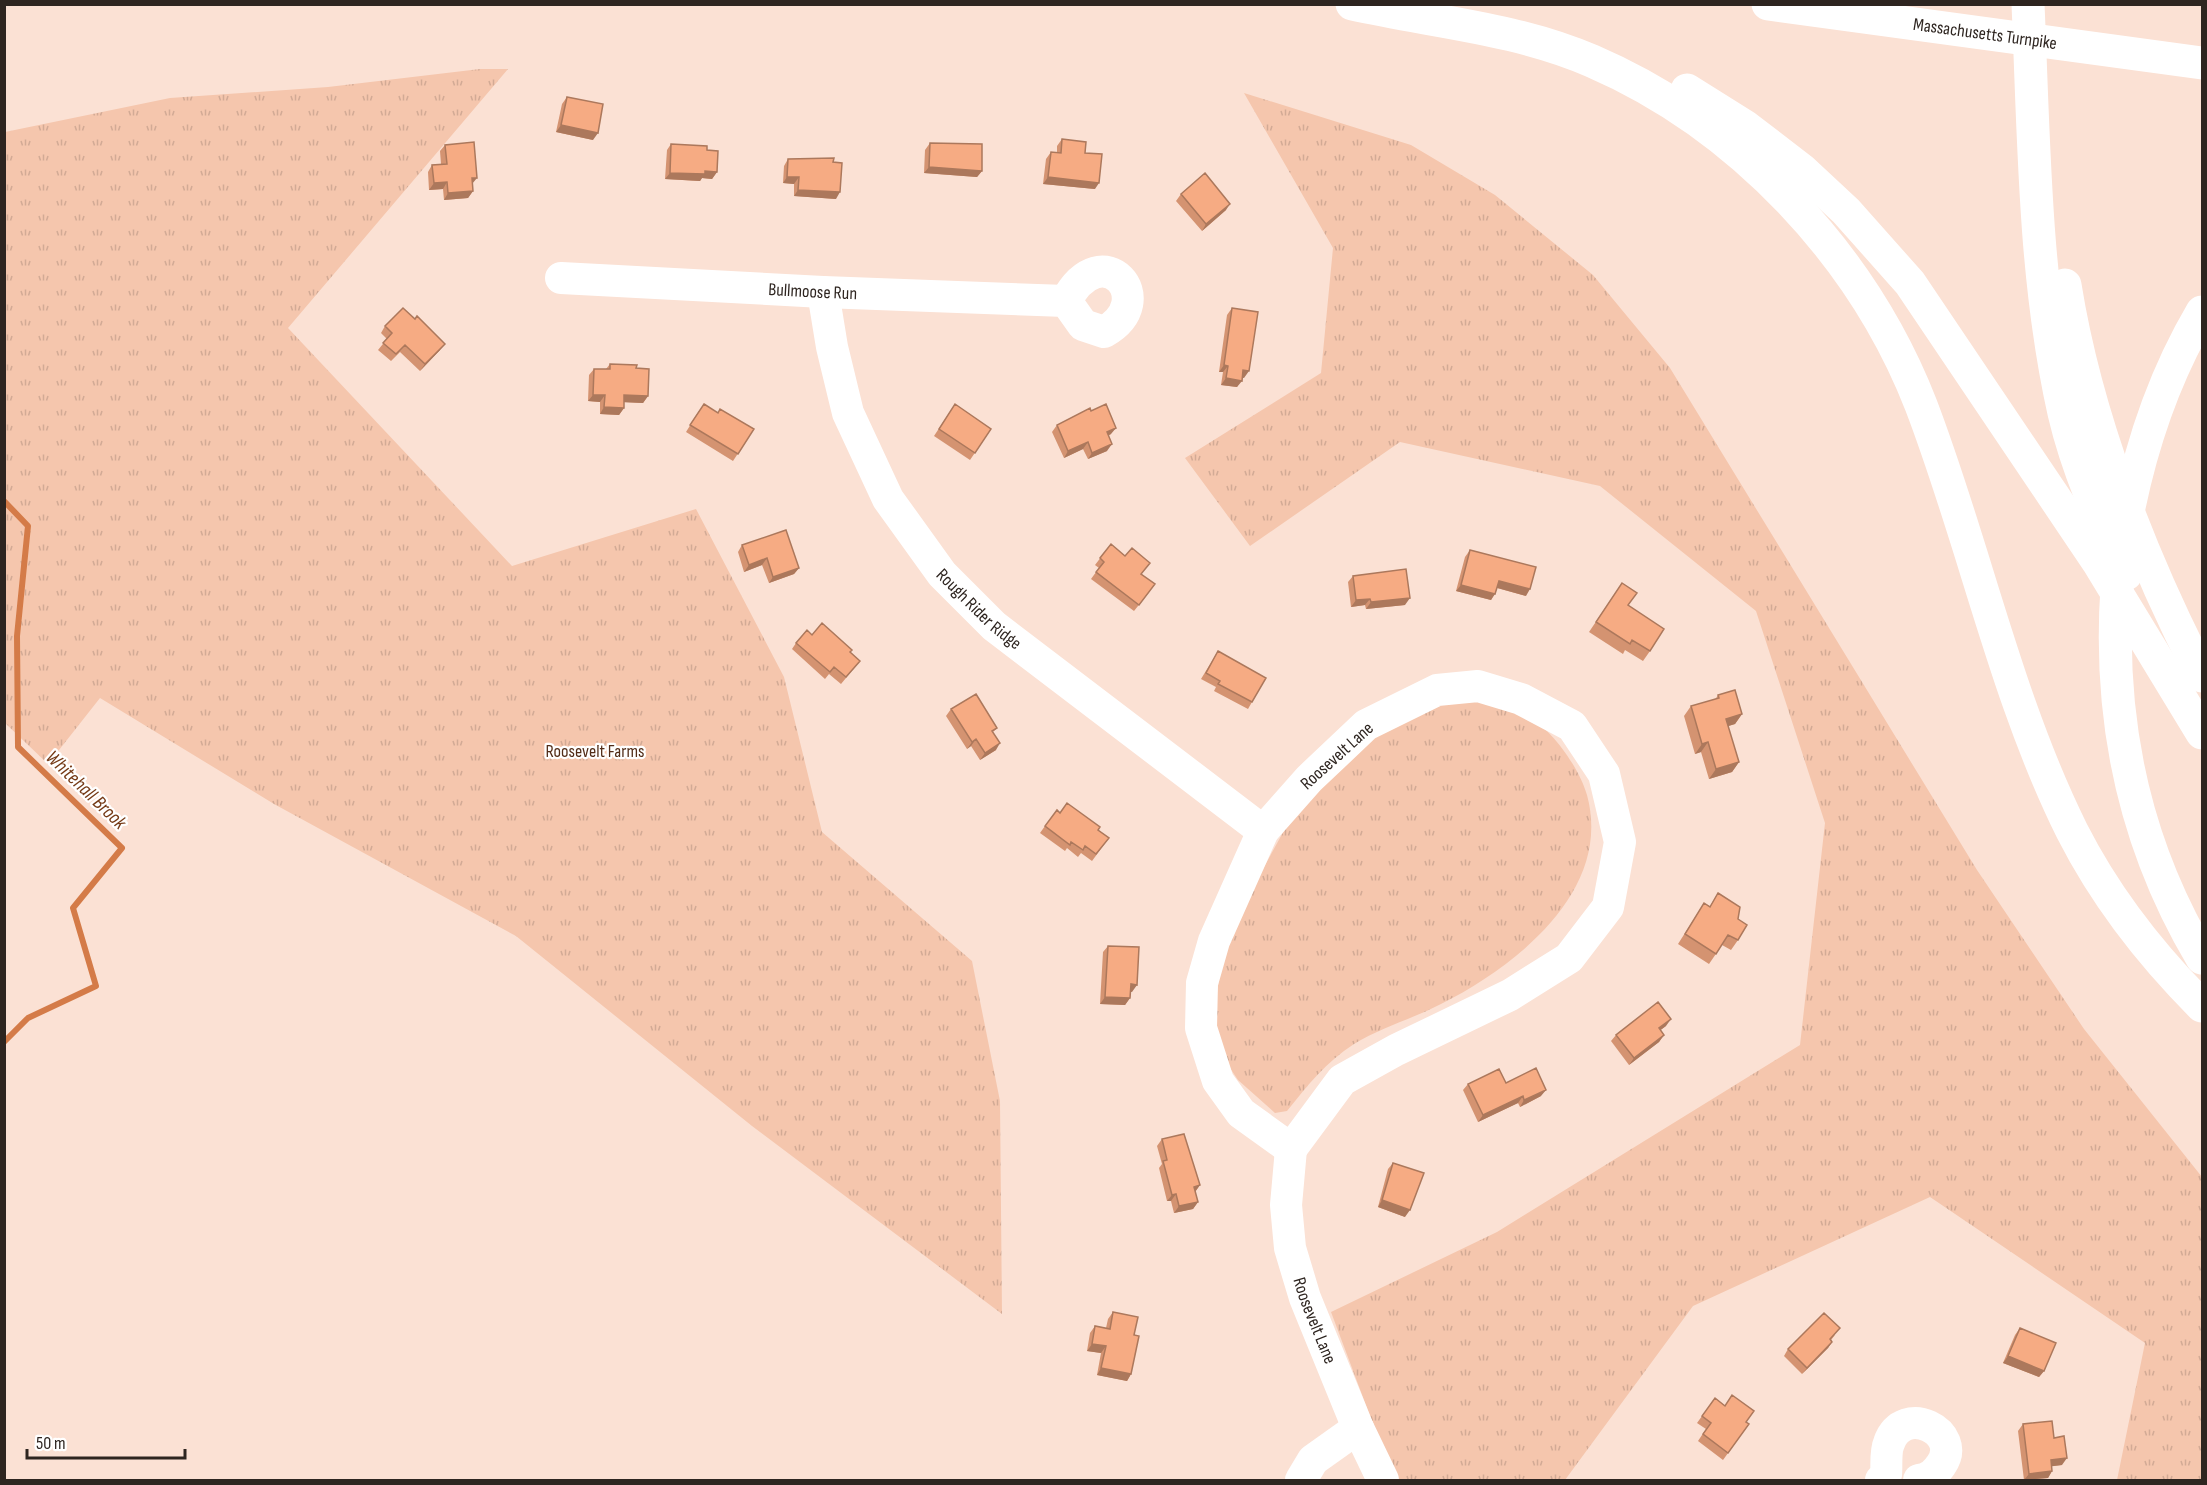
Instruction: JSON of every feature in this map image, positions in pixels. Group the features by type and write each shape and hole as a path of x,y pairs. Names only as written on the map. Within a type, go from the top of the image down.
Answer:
{"highway":[{"path":"1352,4 1518,36 1567,51 1616,72 1665,100 1721,139 1766,178 1802,214 1861,293 1910,380 1952,494 2028,728 2074,835 2127,919 2202,1006"},
{"path":"1385,4 1528,25 1607,51 1660,76 1727,114 1772,145 1810,177 1868,235 1925,304 2098,562 2199,726"},
{"name":"Massachusetts Turnpike","path":"1768,4 2202,63"},
{"path":"2028,4 2041,87 2060,246 2078,351 2104,442 2166,606 2202,676"},
{"path":"2049,4 2041,87 2037,214 2042,268 2064,415 2096,508 2172,662 2199,726"},
{"path":"2202,312 2171,374 2146,443 2127,515 2118,576 2114,640 2117,703 2126,761 2144,829 2167,892 2202,958"}],"street":[{"name":"Bullmoose Run","path":"561,278 824,292 1066,301"},
{"name":"Rough Rider Ridge","path":"824,292 832,347 848,413 888,499 942,573 994,626 1263,831"},
{"name":"Roosevelt Lane","path":"1292,1149 1241,1113 1218,1081 1201,1028 1202,983 1214,941 1263,831 1309,779 1366,725 1437,690 1478,686 1521,699 1572,726 1604,774 1620,842 1608,907 1569,958 1510,995 1396,1050 1342,1080 1292,1149 1286,1205 1290,1248 1305,1298 1358,1428 1383,1480"},
{"path":"1890,1479 1889,1442 1905,1424 1917,1422 1931,1426 1942,1436 1946,1448 1945,1460 1938,1471 1929,1478 1919,1480"},
{"path":"1301,1480 1313,1460 1358,1428"}],"green space":[{"name":"Roosevelt Farms","path":"480,69 508,69 288,328 512,566 696,509 784,677 822,832 972,961 1000,1101 1002,1314 752,1126 516,936 274,804 100,698 48,764 5,723 5,132 170,98 328,87"},
{"path":"1244,93 1411,145 1495,195 1593,275 1670,368 1977,870 2084,1029 2202,1177 2202,1480 2117,1480 2145,1343 1930,1197 1693,1306 1565,1480 1394,1480 1331,1312 1497,1232 1800,1045 1825,823 1756,611 1600,486 1400,442 1250,546 1185,458 1321,373 1333,248"},
{"path":"1464,697 1511,708 1525,714 1545,729 1563,749 1578,772 1587,795 1591,830 1586,863 1572,893 1552,921 1499,969 1441,1004 1354,1044 1326,1066 1287,1111 1275,1113 1238,1080 1230,1068 1217,1037 1215,1007 1221,965 1238,914 1286,827 1353,750 1409,712"}],"building":[{"path":"567,97 603,104 598,133 561,125"},
{"path":"1062,139 1086,142 1085,153 1102,154 1099,183 1048,177 1051,152 1061,153"},
{"path":"474,142 477,178 472,178 473,191 448,193 447,182 434,183 432,165 447,164 445,145"},
{"path":"930,143 982,144 982,171 929,167"},
{"path":"671,144 707,146 707,150 718,151 717,172 670,173"},
{"path":"834,158 833,162 842,163 840,192 798,190 799,177 787,177 788,159"},
{"path":"1205,173 1230,204 1206,224 1181,194"},
{"path":"403,308 415,319 417,316 445,344 425,364 405,345 396,354 383,343 392,333 385,326"},
{"path":"1232,308 1258,312 1249,371 1243,370 1242,381 1226,378 1228,366 1224,365"},
{"path":"610,364 637,365 636,368 649,369 648,396 624,395 624,408 604,407 605,395 593,395 594,369 610,369"},
{"path":"704,404 718,413 720,409 754,429 738,454 690,425"},
{"path":"955,404 991,429 975,453 939,429"},
{"path":"1106,404 1116,428 1107,432 1112,444 1092,453 1088,442 1068,451 1057,425 1090,408 1091,411"},
{"path":"786,530 799,568 773,577 767,558 749,565 742,545"},
{"path":"1111,544 1125,556 1132,548 1150,563 1141,574 1155,584 1139,605 1096,572 1104,562 1100,558"},
{"path":"1470,550 1536,567 1530,589 1499,581 1495,594 1461,585"},
{"path":"1406,569 1410,598 1371,602 1370,599 1356,600 1353,576"},
{"path":"1622,583 1637,593 1628,605 1664,629 1650,651 1632,640 1630,644 1596,622"},
{"path":"822,623 852,650 850,652 860,661 846,677 834,667 830,672 796,643 807,630 812,635"},
{"path":"1218,651 1266,678 1252,702 1218,684 1220,681 1206,673"},
{"path":"1735,690 1742,714 1726,719 1739,762 1716,769 1708,742 1702,744 1691,706 1719,698 1718,695"},
{"path":"976,694 997,728 992,731 1000,743 985,753 976,739 972,742 951,709"},
{"path":"1067,803 1100,827 1098,830 1109,838 1096,854 1085,846 1083,850 1071,842 1070,845 1045,826 1057,810 1060,813"},
{"path":"1718,893 1740,907 1738,919 1747,925 1738,940 1728,935 1716,954 1685,934 1704,903 1710,907"},
{"path":"1108,946 1139,947 1137,985 1131,984 1130,998 1105,997"},
{"path":"1658,1002 1671,1019 1659,1028 1664,1035 1634,1058 1616,1035"},
{"path":"1536,1068 1546,1090 1524,1100 1523,1096 1483,1115 1468,1084 1499,1069 1506,1083"},
{"path":"1184,1134 1200,1185 1194,1187 1198,1202 1179,1206 1176,1194 1172,1195 1163,1161 1167,1160 1162,1139"},
{"path":"1393,1163 1424,1173 1410,1210 1382,1200"},
{"path":"1113,1312 1138,1317 1134,1335 1139,1336 1131,1374 1101,1368 1106,1346 1092,1344 1095,1326 1110,1329"},
{"path":"1824,1313 1840,1328 1830,1339 1832,1342 1807,1368 1788,1349"},
{"path":"2020,1328 2056,1343 2044,1371 2008,1356"},
{"path":"1732,1395 1754,1411 1746,1422 1749,1424 1728,1453 1703,1434 1711,1423 1702,1416 1715,1398 1725,1406"},
{"path":"2052,1421 2054,1438 2064,1436 2067,1458 2051,1460 2052,1471 2029,1474 2023,1424"}],"waterway":[{"name":"Whitehall Brook","path":"4,501 28,526 17,636 18,747 122,848 73,908 96,986 28,1018 4,1042"}]}
